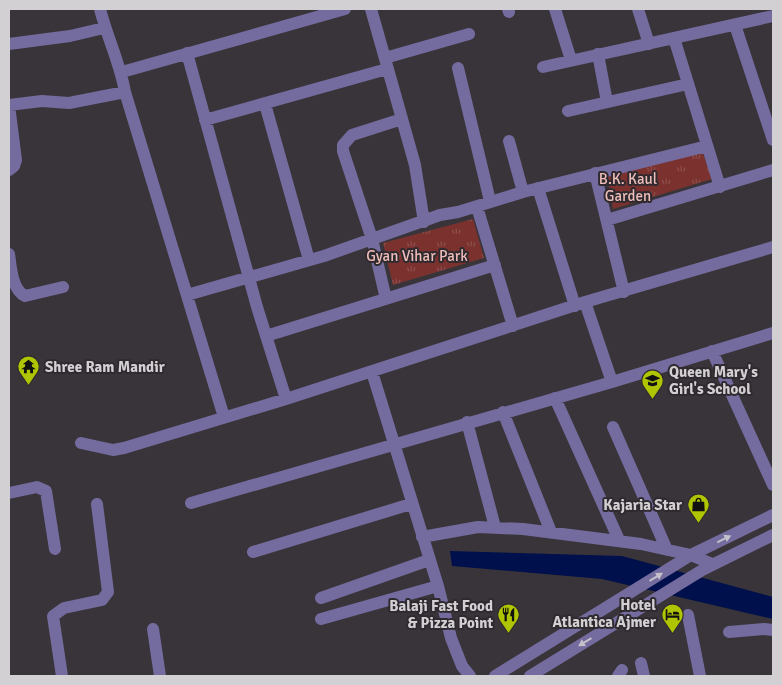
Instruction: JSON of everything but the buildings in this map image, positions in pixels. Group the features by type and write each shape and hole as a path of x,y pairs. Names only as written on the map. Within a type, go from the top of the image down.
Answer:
{"street":[{"path":"101,9 104,28 122,72 125,92 224,417"},
{"path":"122,72 345,9"},
{"path":"371,9 415,165 424,222"},
{"path":"555,9 571,60"},
{"path":"638,9 649,44"},
{"path":"543,68 571,60 773,16"},
{"path":"735,24 773,140"},
{"path":"9,44 75,35 104,28"},
{"path":"205,120 265,104 469,34"},
{"path":"674,38 720,187"},
{"path":"187,53 249,278 286,400"},
{"path":"598,54 607,102"},
{"path":"458,68 490,202"},
{"path":"568,111 688,84"},
{"path":"9,170 14,166 16,160 9,105 42,101 69,103 125,92"},
{"path":"265,104 310,260"},
{"path":"386,298 372,239 343,151 343,144 352,134 402,119"},
{"path":"508,141 523,192"},
{"path":"187,295 310,260 424,222 523,192 707,146"},
{"path":"607,220 773,170"},
{"path":"595,174 624,292"},
{"path":"538,188 580,304 612,382"},
{"path":"476,206 513,326"},
{"path":"81,443 105,449 124,448 286,400 580,304 773,247"},
{"path":"9,254 15,284 20,294 25,296 63,287"},
{"path":"266,336 495,265"},
{"path":"191,503 393,443 612,382 773,333"},
{"path":"712,351 773,485"},
{"path":"372,372 411,504 437,582 452,638 462,666 470,676"},
{"path":"555,398 619,540"},
{"path":"503,412 551,532"},
{"path":"467,422 495,527"},
{"path":"613,427 667,550"},
{"path":"9,493 37,487 46,491 55,549"},
{"path":"62,676 53,616 64,608 102,600 108,592 97,504"},
{"path":"253,552 411,504"},
{"path":"495,676 686,558 773,515"},
{"path":"422,537 460,529 495,527 551,532 619,540 667,550 708,567"},
{"path":"527,656 535,675 708,567 773,535"},
{"path":"321,598 430,562"},
{"path":"321,619 437,582"},
{"path":"688,615 700,676"},
{"path":"153,629 160,676"},
{"path":"728,632 773,630"},
{"path":"642,663 644,676"}],"green space":[{"name":"B.K. Kaul Garden","path":"702,151 712,179 613,209 607,176"},
{"name":"Gyan Vihar Park","path":"473,219 484,258 393,285 383,243"}],"shaded area":[{"path":"450,551 622,556 773,597 773,619 602,579 452,566"}],"place":[{"name":"Shree Ram Mandir","path":"29,386"},
{"name":"Queen Mary's Girl's School","path":"653,400"},
{"name":"Kajaria Star","path":"698,524"},
{"name":"Hotel Atlantica Ajmer","path":"672,633"},
{"name":"Balaji Fast Food & Pizza Point","path":"509,634"}]}
